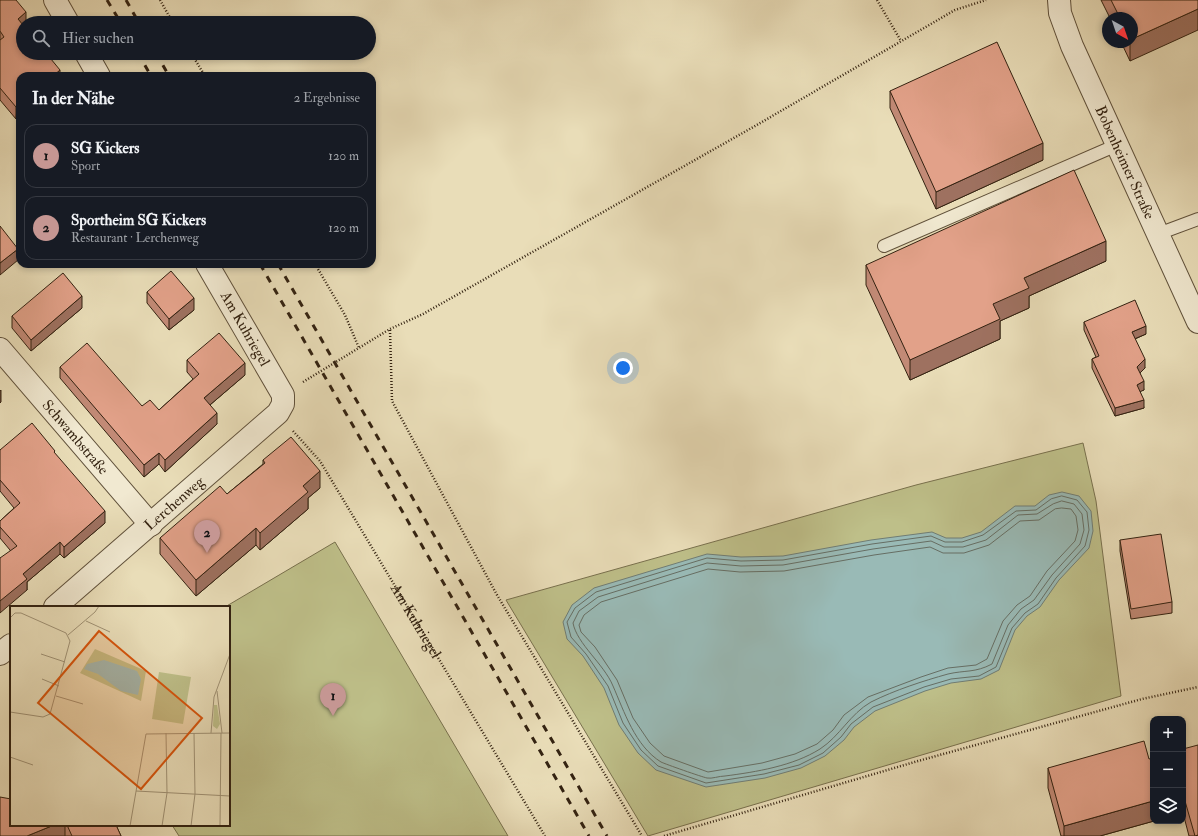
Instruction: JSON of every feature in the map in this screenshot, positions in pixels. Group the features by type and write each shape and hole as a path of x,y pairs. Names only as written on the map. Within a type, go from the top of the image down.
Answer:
{"street":[{"path":"55,0 64,16"},
{"name":"Bobenheimer Straße","path":"1059,0 1060,13 1072,46 1198,322"},
{"path":"90,60 97,72"},
{"name":"Am Kuhriegel","path":"209,268 280,404"},
{"name":"Schwambstraße","path":"0,349 151,525"},
{"name":"Lerchenweg","path":"56,606 151,525 280,404"},
{"path":"0,654 10,646"}],"lane":[{"path":"884,246 1117,145"},
{"path":"1158,234 1198,219"}],"path":[{"path":"160,0 169,16"},
{"path":"877,0 901,41"},
{"path":"280,404 359,348 390,329 423,314 955,10 986,0"},
{"path":"195,60 203,72"},
{"path":"317,268 345,315 359,348"},
{"path":"390,329 392,402 497,595 642,836"},
{"name":"Am Kuhriegel","path":"280,404 320,461 545,836"},
{"path":"664,836 933,757 1142,699 1198,687"}],"green space":[{"path":"1083,443 1096,501 1121,696 648,836 506,600 916,485"},
{"path":"335,542 508,836 179,836 173,826 230,826 230,606 227,606"}],"water":[{"path":"1062,492 1079,496 1091,511 1093,531 1089,548 1059,580 1040,607 1027,616 1015,630 999,670 981,679 951,683 925,691 875,711 854,727 844,740 825,756 801,768 765,778 706,787 656,770 638,753 619,725 604,688 583,656 567,639 563,622 572,605 594,588 707,554 741,557 783,556 871,540 932,532 946,538 962,538 981,532 1015,506 1035,506 1049,495"}],"building":[{"path":"0,0 16,0 26,12 21,16 16,16 16,60 52,60 60,70 58,72 16,72 16,107 0,88 0,40 4,37 0,31"},
{"path":"1111,0 1198,0 1198,9 1138,36 1138,12 1117,12"},
{"path":"997,42 1043,143 936,192 890,91"},
{"path":"1074,170 1106,241 1024,278 1029,288 993,304 1000,319 910,360 866,265"},
{"path":"0,226 16,246 16,251 0,263"},
{"path":"171,271 194,298 169,319 147,292"},
{"path":"63,273 82,296 31,340 12,316"},
{"path":"1135,300 1146,326 1132,332 1145,359 1137,367 1144,381 1137,385 1144,400 1115,408 1092,359 1099,356 1084,322"},
{"path":"219,333 245,363 204,398 217,413 165,460 159,453 144,465 60,367 87,343 142,406 150,400 159,410 199,374 187,360"},
{"path":"32,423 55,451 54,452 105,511 64,547 60,542 23,574 27,579 0,601 0,558 17,546 0,527 0,521 20,503 0,480 0,450"},
{"path":"291,437 320,471 303,486 308,492 260,533 256,528 196,580 160,538 220,486 227,494 265,463 263,460"},
{"path":"1161,534 1172,602 1131,609 1120,540"},
{"path":"1144,741 1150,759 1150,802 1064,826 1048,768"},
{"path":"1198,745 1198,835 1195,836 1186,804 1186,748"},
{"path":"0,797 10,799 10,826 52,826 27,836 0,836"},
{"path":"67,826 116,826 121,836 72,836"}],"railway":[{"path":"107,0 117,16"},
{"path":"126,0 135,16"},
{"path":"142,60 149,72"},
{"path":"160,60 167,72"},
{"path":"262,268 589,836"},
{"path":"280,268 607,836"}],"place":[{"name":"Sportheim SG Kickers","path":"207,553"},
{"name":"SG Kickers","path":"333,716"}]}
